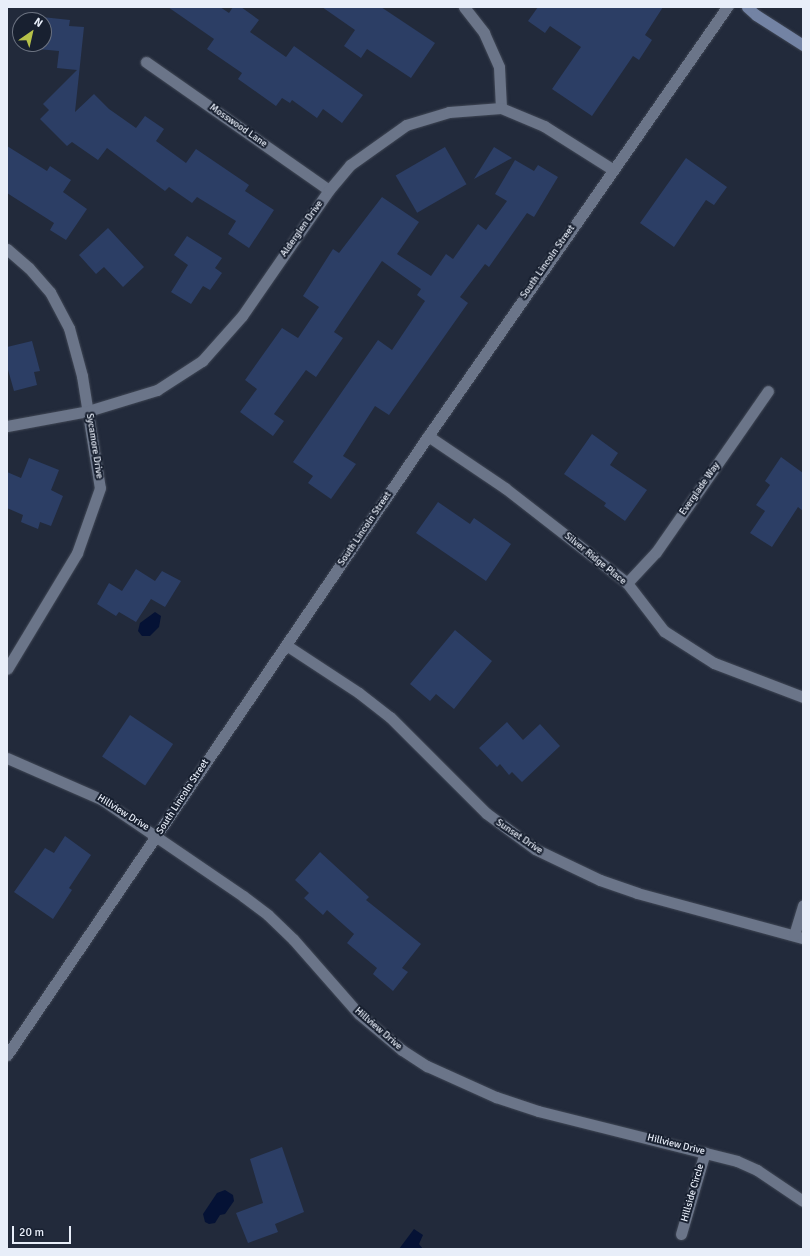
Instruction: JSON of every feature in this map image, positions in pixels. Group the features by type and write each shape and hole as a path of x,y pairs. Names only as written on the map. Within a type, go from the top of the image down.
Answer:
{"main road":[{"path":"747,7 756,15 803,45"}],"street":[{"path":"464,7 484,33 499,67 501,108"},
{"name":"South Lincoln Street","path":"7,1055 158,836 428,436 612,169 638,138 727,7"},
{"name":"Mosswood Lane","path":"146,62 329,190"},
{"name":"Alderglen Drive","path":"7,426 88,411 157,390 202,361 242,316 329,190 350,165 406,125 449,112 501,108 544,126 612,169"},
{"name":"Sycamore Drive","path":"7,249 29,268 50,292 69,328 88,411 100,488 77,553 7,669"},
{"name":"Everglade Way","path":"627,583 656,552 768,391"},
{"name":"Silver Ridge Place","path":"428,436 505,488 627,583 664,632 714,663 803,697"},
{"name":"Sunset Drive","path":"286,645 359,693 390,717 471,800 505,829 535,849 586,874 637,893 798,937"},
{"name":"Hillview Drive","path":"7,758 101,799 158,836 268,915 359,1014 402,1050 427,1066 496,1097 538,1111 705,1152 757,1170 803,1201"},
{"path":"798,937 803,905"},
{"name":"Hillside Circle","path":"681,1234 705,1152"}],"water":[{"path":"155,612 161,616 159,627 150,636 142,636 138,631 140,623"},
{"path":"225,1190 233,1195 234,1201 225,1214 220,1215 215,1223 209,1224 205,1222 203,1214 217,1193"},
{"path":"414,1229 423,1235 419,1244 423,1249 399,1249"}],"building":[{"path":"168,7 220,7 229,13 233,7 241,7 259,20 250,32 286,57 294,46 363,95 342,123 323,109 317,118 292,100 290,103 282,98 276,106 238,79 242,73 207,49 214,39"},
{"path":"322,7 381,7 435,43 411,78 367,49 361,58 344,46 355,30"},
{"path":"538,7 663,7 645,35 652,40 639,60 633,56 592,116 552,89 581,47 550,26 545,33 528,21"},
{"path":"52,18 70,20 69,26 84,27 75,112 94,94 109,109 136,128 145,116 164,129 156,141 186,163 196,149 249,185 245,191 274,210 249,248 228,234 236,221 197,197 192,203 169,187 165,191 107,148 98,160 72,142 67,146 40,119 49,110 43,104 77,70 57,68 59,51 52,50"},
{"path":"7,146 47,171 50,166 71,180 63,192 87,209 66,240 50,230 54,223 7,193"},
{"path":"445,147 466,184 417,213 396,176"},
{"path":"494,147 512,158 474,179"},
{"path":"686,158 727,187 714,205 706,200 674,247 640,223"},
{"path":"515,160 534,171 538,165 558,177 534,217 527,213 489,267 485,264 460,297 468,303 389,415 375,406 343,456 356,464 331,499 308,483 313,476 293,462 378,340 392,350 425,301 417,295 421,289 382,261 334,332 343,338 316,377 306,370 274,414 284,421 273,436 240,412 257,389 245,380 282,328 298,338 319,307 303,296 333,249 339,253 382,197 419,222 397,254 431,276 446,254 453,259 478,224 486,230 507,201 495,194"},
{"path":"108,228 144,267 123,287 104,267 96,274 79,255"},
{"path":"187,236 222,258 215,268 222,273 210,290 203,286 191,304 171,292 188,265 174,255"},
{"path":"32,341 40,371 34,372 37,385 14,391 7,366 7,347"},
{"path":"592,434 618,453 610,465 647,490 625,521 604,506 606,503 564,474"},
{"path":"781,457 803,473 803,511 798,507 772,547 750,533 765,511 756,505 770,485 765,481"},
{"path":"29,458 59,470 51,490 63,496 51,526 40,522 38,529 21,522 23,515 7,508 7,472 21,478"},
{"path":"438,502 470,524 474,518 511,544 486,581 416,533"},
{"path":"136,569 155,581 162,571 181,581 165,607 151,599 136,622 119,612 116,616 97,604 109,583 122,591"},
{"path":"455,630 492,661 454,709 436,694 430,701 410,684"},
{"path":"130,715 173,744 145,786 102,756"},
{"path":"507,722 523,740 540,724 560,746 522,782 512,772 509,775 500,764 497,767 479,748"},
{"path":"65,836 91,855 69,888 72,890 53,919 14,892 45,848 54,853"},
{"path":"320,852 369,897 366,900 421,944 402,968 408,972 393,991 373,974 377,968 347,943 354,934 327,910 323,915 304,898 309,893 295,880"},
{"path":"282,1147 304,1212 275,1224 278,1232 248,1243 236,1213 263,1203 250,1159"}]}
